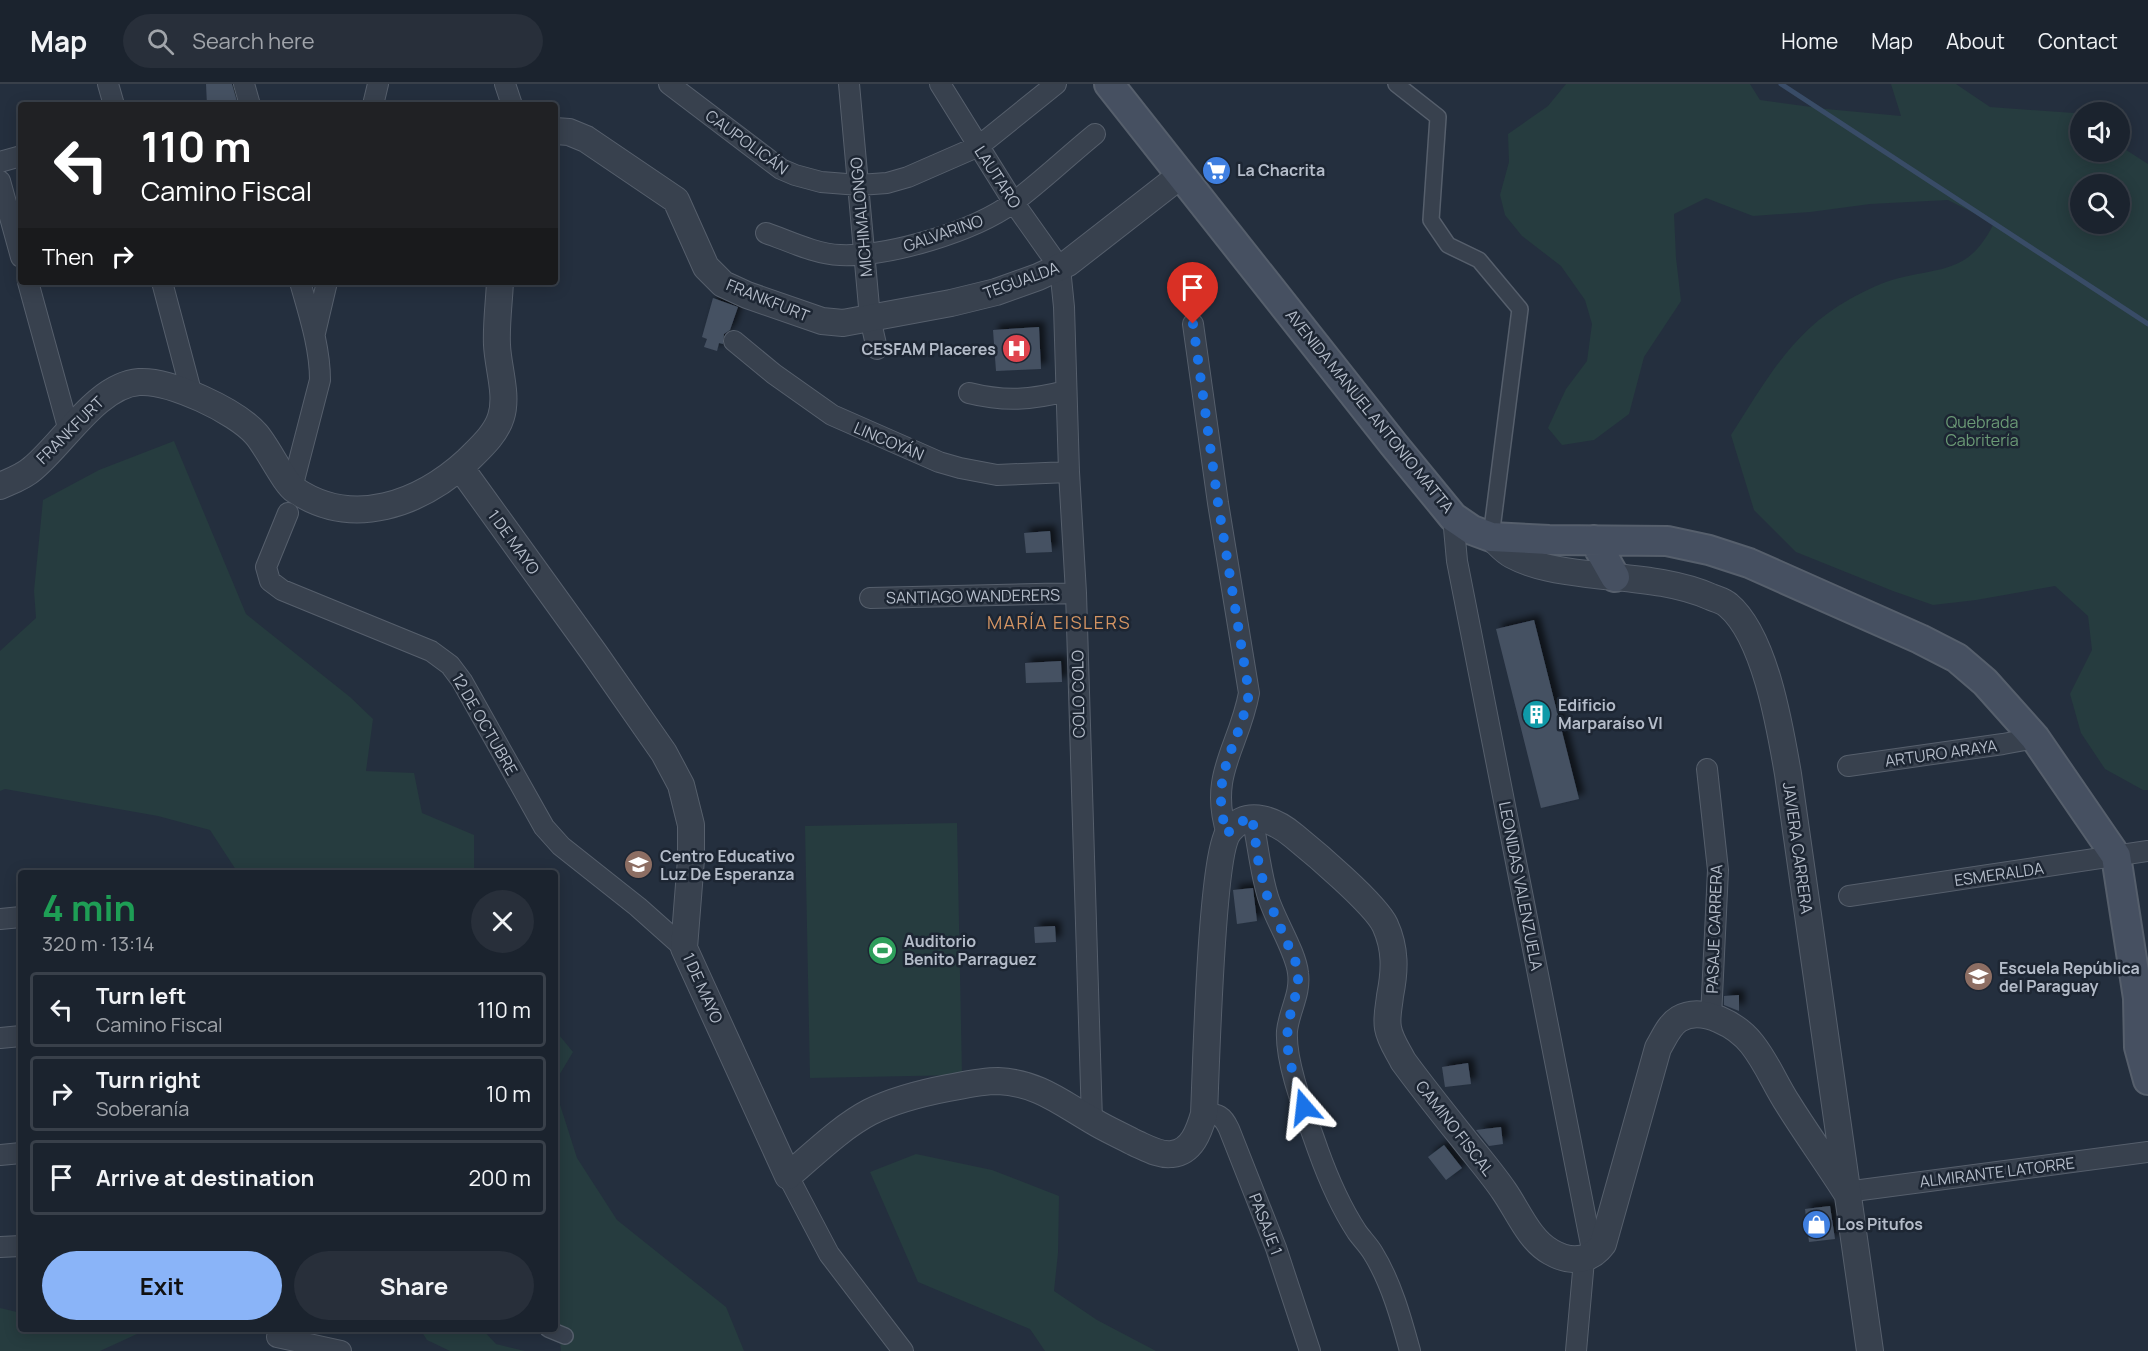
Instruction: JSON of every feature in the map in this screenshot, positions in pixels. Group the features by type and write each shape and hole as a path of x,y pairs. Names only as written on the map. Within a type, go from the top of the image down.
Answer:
{"main road":[{"name":"AVENIDA MANUEL ANTONIO MATTA","path":"1109,84 1453,517 1472,530 1491,537 1680,543 1749,563 1920,639 1957,658 1985,682 2035,738 2116,856 2138,998 2139,1047 2148,1080"},
{"path":"1594,540 1615,577"},
{"name":"AVENIDA MANUEL ANTONIO MATTA","path":"2138,998 2148,1027"}],"street":[{"path":"108,84 113,102"},
{"path":"244,84 249,102"},
{"path":"374,102 378,84"},
{"path":"506,84 511,102"},
{"name":"CAUPOLICÁN","path":"669,84 782,169 795,176 821,182 859,185 887,183 908,177 979,146 1056,84"},
{"name":"MICHIMALONGO","path":"849,84 870,318 877,349"},
{"name":"LAUTARO","path":"940,84 1014,203 1060,268"},
{"path":"1396,84 1438,117 1431,219 1448,245 1479,260 1520,309 1491,537"},
{"name":"FRANKFURT","path":"558,131 569,132 586,139 676,200 706,267 723,284 747,295 822,321 843,323 870,318"},
{"name":"GALVARINO","path":"766,233 823,253 839,255 864,255 903,248 943,236 992,216 1014,203 1095,134"},
{"path":"0,162 18,157"},
{"name":"TEGUALDA","path":"870,318 996,292 1060,268 1181,175"},
{"path":"0,181 18,246"},
{"name":"COLO COLO","path":"1060,268 1064,307 1069,472 1076,593 1092,1121"},
{"path":"29,285 69,431"},
{"path":"163,285 192,395"},
{"path":"290,501 320,380 315,336 301,285"},
{"path":"315,336 326,285"},
{"name":"FRANKFURT","path":"0,486 32,469 107,393 126,384 142,382 161,384 192,395 222,408 241,420 256,434 290,501 359,509 382,507 405,501 427,491 460,467 487,440 501,419 504,402 497,343 500,285"},
{"path":"1193,324 1218,503 1249,693 1221,780 1222,818 1227,834"},
{"name":"LINCOYÁN","path":"734,341 774,374 832,415 939,462 997,475 1069,472"},
{"path":"969,393 1008,400 1043,397 1066,391"},
{"name":"1 DE MAYO","path":"460,467 602,663 664,753 681,785 692,825 692,859 684,948 788,1176 829,1254 903,1351"},
{"name":"12 DE OCTUBRE","path":"290,501 266,567 270,581 282,590 431,651 450,665 462,681 544,827 561,846 638,907 684,948"},
{"name":"LEONIDAS VALENZUELA","path":"1453,517 1459,573 1588,1257 1576,1351"},
{"name":"JAVIERA CARRERA","path":"1491,537 1511,555 1535,564 1567,572 1653,581 1693,589 1727,604 1751,634 1766,675 1786,763 1870,1351"},
{"name":"SANTIAGO WANDERERS","path":"870,598 1076,593"},
{"name":"ARTURO ARAYA","path":"1848,766 2035,738"},
{"name":"PASAJE CARRERA","path":"1707,769 1718,870 1711,1017"},
{"path":"788,1176 832,1139 870,1112 911,1097 962,1085 997,1081 1029,1086 1049,1094 1092,1121 1145,1148 1159,1153 1172,1154 1183,1150 1192,1143 1203,1114 1215,900 1219,870 1227,834 1236,824 1252,817 1259,866 1268,899 1298,971 1298,990 1287,1030 1293,1071 1335,1193 1359,1235 1373,1252 1384,1274 1403,1324 1410,1351"},
{"name":"CAMINO FISCAL","path":"1252,817 1270,821 1290,833 1363,899 1384,923 1394,950 1387,1014 1388,1029 1403,1061 1503,1190 1537,1239 1552,1252 1569,1259 1588,1257"},
{"name":"ESMERALDA","path":"1850,896 2148,851"},
{"path":"0,919 18,917"},
{"path":"1588,1257 1603,1244 1606,1236 1658,1048 1668,1030 1680,1018 1693,1015 1711,1017 1739,1031 1752,1043 1766,1063 1788,1104 1846,1192"},
{"path":"0,1038 18,1036"},
{"name":"PASAJE 1","path":"1203,1114 1219,1115 1229,1129 1276,1248 1310,1351"},
{"name":"ALMIRANTE LATORRE","path":"1846,1192 2148,1152"},
{"path":"0,1155 18,1153"},
{"path":"0,1247 18,1246"},
{"path":"556,1332 566,1336"},
{"path":"276,1337 341,1351"}],"green space":[{"name":"Quebrada Cabritería","path":"1566,84 1750,84 1760,100 1901,116 1891,84 1956,84 1990,107 2070,113 2070,162 2130,162 2130,152 2148,164 2148,790 2143,790 2105,769 2081,733 2070,694 2092,650 2088,616 2055,586 1933,605 1796,552 1754,510 1731,435 1782,359 1811,327 1829,312 1881,284 1939,270 1963,261 1984,240 1994,223 1948,200 1870,204 1810,212 1753,216 1706,198 1674,214 1681,301 1644,357 1629,414 1594,440 1562,445 1548,428 1566,389 1587,361 1592,324 1585,300 1561,266 1522,236 1505,215 1500,195 1509,162 1508,134 1548,106"},
{"path":"174,441 246,614 350,697 373,719 366,771 414,773 422,813 474,835 474,870 236,870 210,830 158,816 5,789 0,791 0,651 36,618 34,591 43,500 99,470"},
{"name":"Auditorio Benito Parraguez","path":"957,823 962,1075 810,1078 805,826"},
{"path":"558,1034 573,1052 558,1077"},
{"path":"558,1098 577,1158 617,1220 726,1307 744,1351 561,1351 558,1323"},
{"path":"916,1154 992,1170 1059,1196 1058,1253 1054,1291 1097,1320 1156,1351 1045,1351 1030,1329 918,1282 870,1172"},
{"path":"0,1308 18,1312 18,1332 141,1332 100,1351 0,1351"},
{"path":"422,1332 485,1332 496,1344 525,1351 450,1351 427,1340"}],"building":[{"path":"206,84 232,84 237,102 207,102"},
{"path":"713,298 738,307 730,330 724,334 723,344 719,343 717,351 704,347 707,339 702,337"},
{"name":"CESFAM Placeres","path":"1039,327 1041,369 996,371 993,330"},
{"path":"1050,531 1052,552 1026,553 1024,533"},
{"name":"Edificio Marparaíso VI","path":"1534,620 1579,799 1541,808 1496,629"},
{"path":"1061,661 1062,682 1026,683 1025,663"},
{"path":"1253,888 1257,921 1237,924 1233,890"},
{"path":"1055,926 1056,942 1035,943 1034,927"},
{"path":"1739,995 1739,1011 1724,1005 1724,996"},
{"path":"1468,1063 1471,1084 1445,1087 1442,1067"},
{"path":"1501,1127 1503,1144 1489,1146 1476,1130"},
{"path":"1444,1145 1462,1168 1446,1180 1428,1157"},
{"path":"1830,1206 1835,1239 1809,1242 1805,1209"}],"waterway":[{"name":"Quebrada Cabritería","path":"1781,84 2148,324"}],"place":[{"name":"La Chacrita","path":"1216,170"},
{"name":"CESFAM Placeres","path":"1017,349"},
{"name":"Edificio Marparaíso VI","path":"1537,714"},
{"name":"Centro Educativo Luz De Esperanza","path":"639,865"},
{"name":"Auditorio Benito Parraguez","path":"883,950"},
{"name":"Escuela República del Paraguay","path":"1978,977"},
{"name":"Los Pitufos","path":"1816,1224"}],"district":[{"name":"MARÍA EISLERS","path":"1059,622"}],"route":[{"path":"1193,324 1218,503 1249,693 1221,780 1222,818 1227,834 1236,824 1252,817 1259,866 1268,899 1296,963 1298,990 1287,1030 1293,1071 1304,1107"}]}
